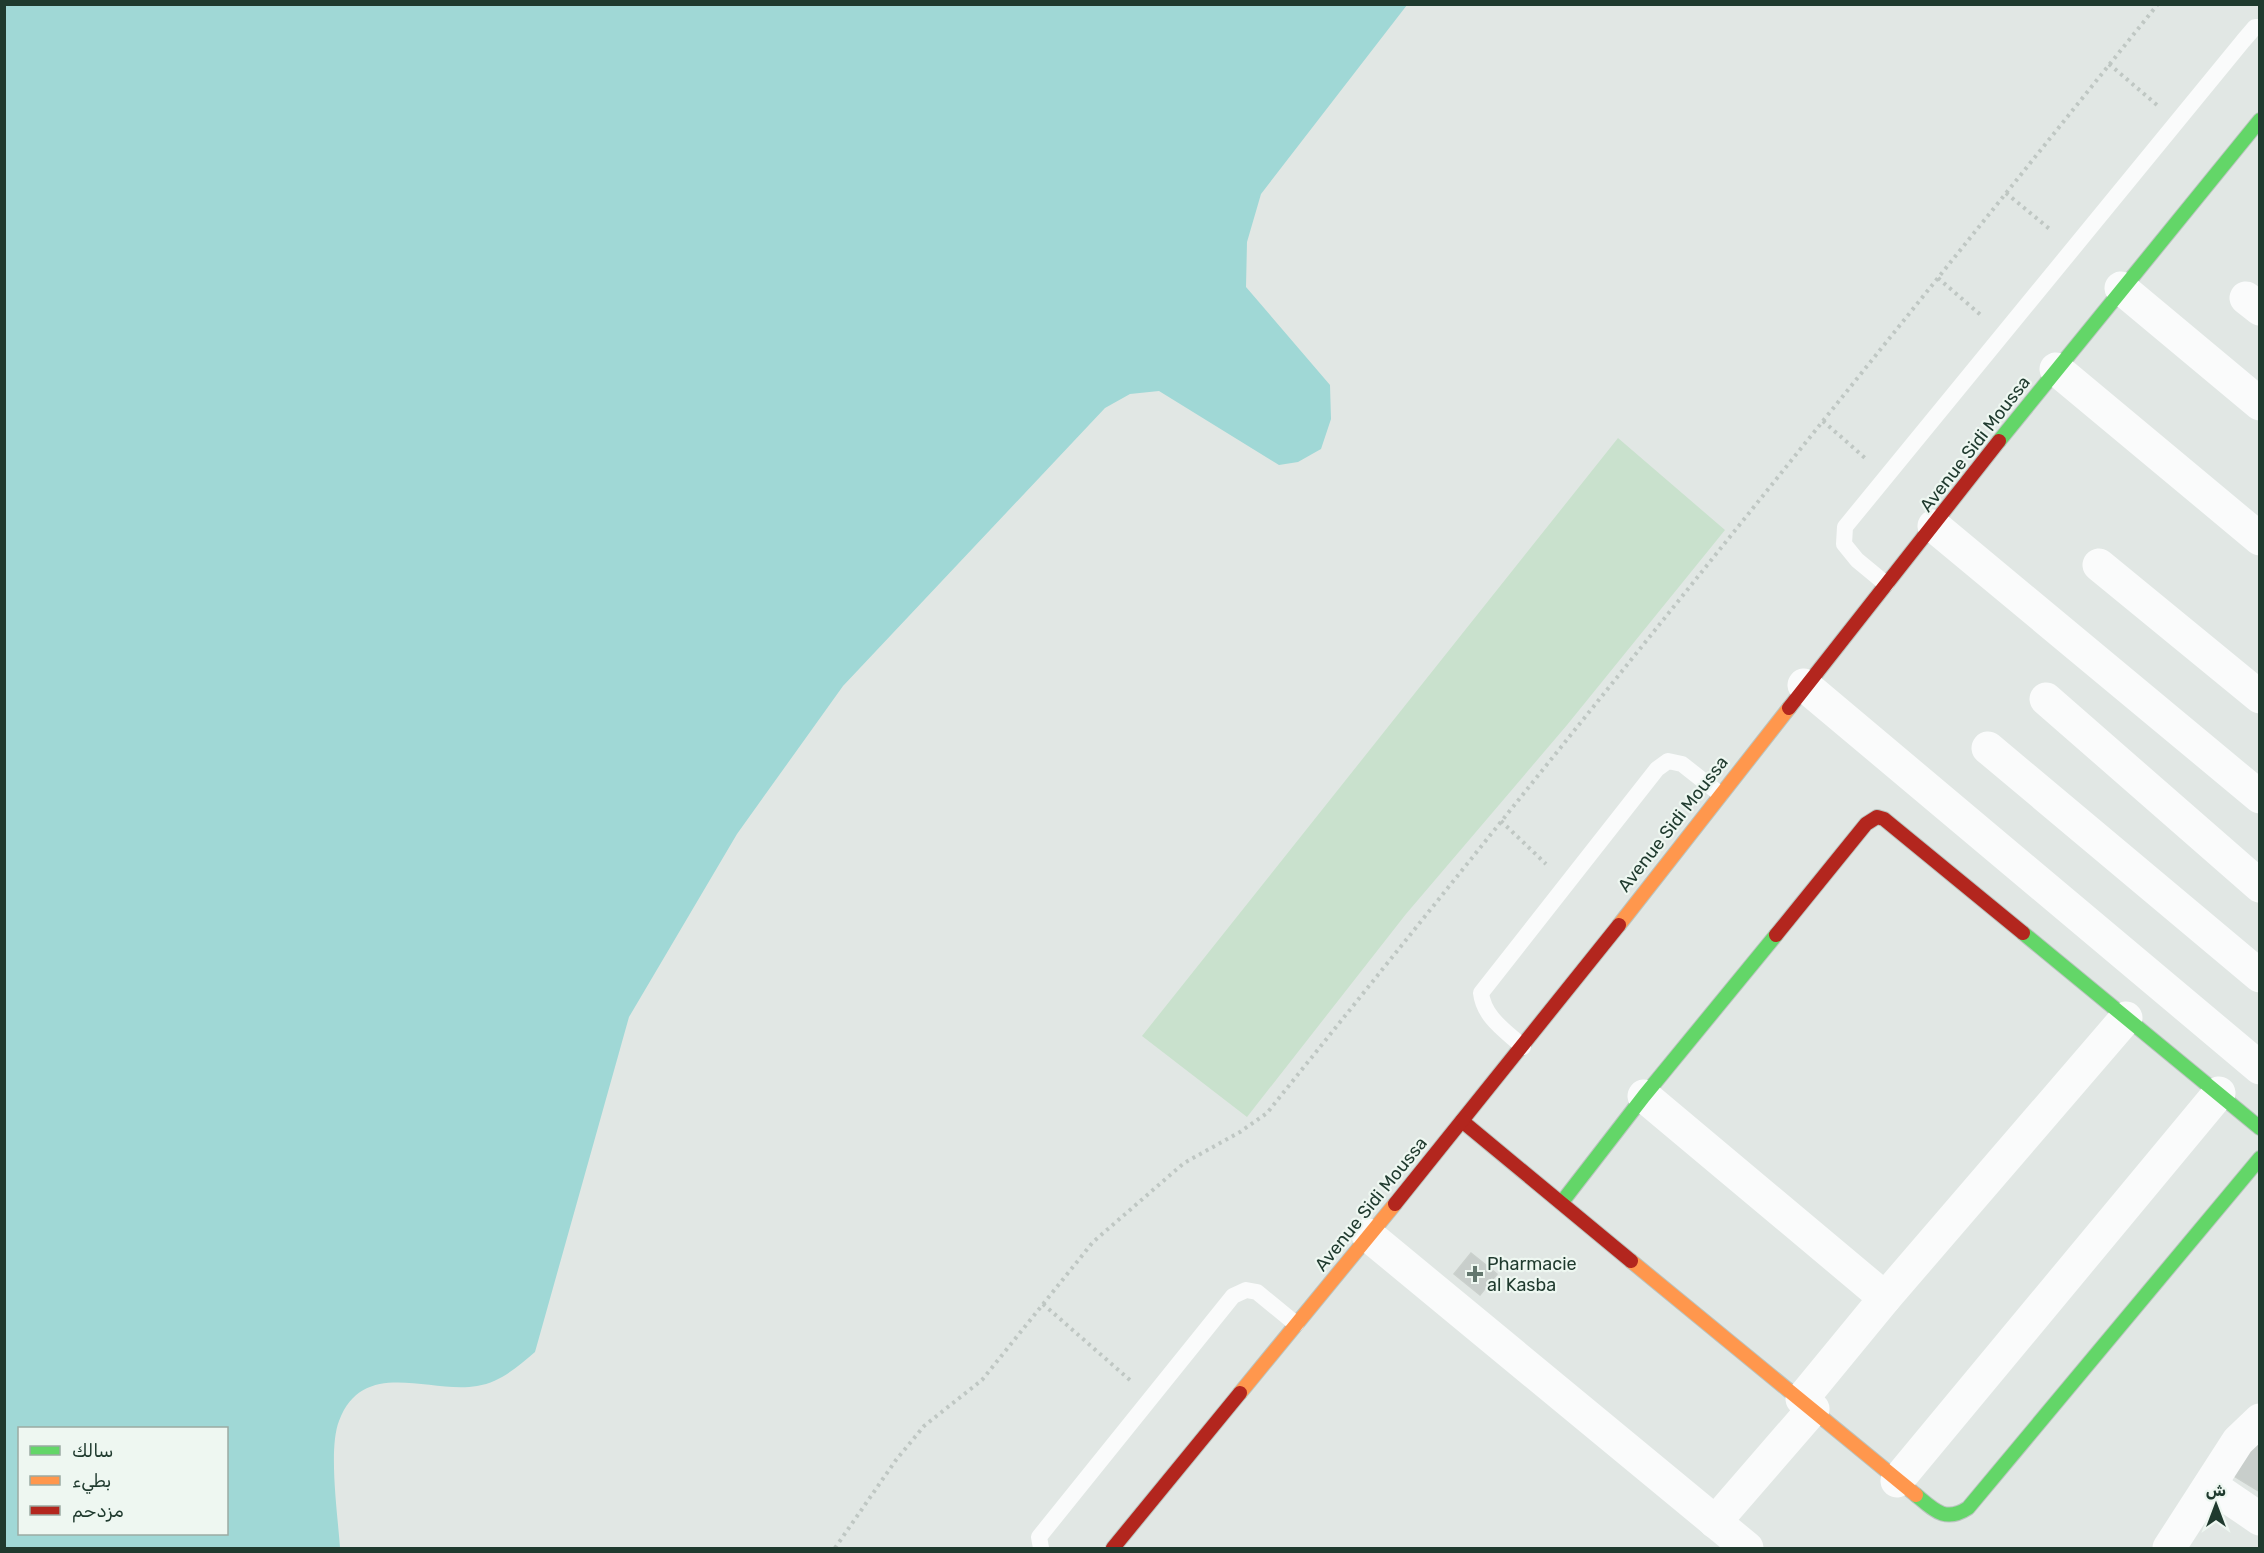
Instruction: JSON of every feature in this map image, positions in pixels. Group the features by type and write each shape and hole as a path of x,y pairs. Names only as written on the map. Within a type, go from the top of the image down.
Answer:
{"street":[{"name":"Avenue Sidi Moussa","path":"1113,1548 1523,1047 1804,686 1934,526 2121,288 2259,120"},
{"path":"2121,288 2259,404"},
{"path":"2056,369 2259,539"},
{"path":"1934,526 2259,797"},
{"path":"2099,565 2259,697"},
{"path":"1804,686 2259,1068"},
{"path":"2046,699 2259,886"},
{"path":"1988,748 2259,976"},
{"path":"1562,1202 1644,1096 1866,824 1877,817 1884,819 2259,1128"},
{"path":"1715,1522 1807,1404 1885,1298 2126,1018"},
{"path":"1897,1481 2219,1093"},
{"path":"1644,1096 1885,1298"},
{"path":"1462,1121 1807,1404 1897,1481 1940,1515 1957,1516 1968,1508 2259,1158"},
{"path":"1368,1235 1747,1548"},
{"path":"2169,1548 2238,1441 2259,1420"},
{"path":"2211,1485 2259,1519"}],"lane":[{"path":"1886,584 1857,560 1844,544 1845,527 2243,41 2255,27 2259,27"},
{"path":"1523,1047 1490,1017 1482,1006 1481,993 1566,883 1657,769 1668,761 1682,764 1720,794"},
{"path":"1041,1548 1039,1538 1233,1296 1246,1290 1257,1292 1296,1324"}],"path":[{"path":"835,1548 924,1426 982,1380 1093,1242 1184,1163 1240,1132 1267,1113 2158,4"},
{"path":"2109,64 2176,122"},
{"path":"2006,193 2073,249"},
{"path":"1938,278 2003,334"},
{"path":"1823,421 1887,476"},
{"path":"1501,821 1566,883"},
{"path":"1044,1304 1151,1398"}],"green space":[{"path":"1618,438 1725,530 1567,725 1406,914 1247,1117 1142,1036"}],"water":[{"path":"5,4 1407,5 1261,194 1247,242 1246,287 1330,385 1331,419 1321,449 1298,462 1279,465 1159,391 1130,394 1105,408 843,686 737,834 629,1017 535,1352 508,1373 486,1384 458,1387 399,1382 381,1384 364,1390 350,1401 339,1421 334,1448 340,1548 5,1548"}],"building":[{"name":"Pharmacie al Kasba","path":"1471,1253 1497,1274 1480,1295 1454,1274"},
{"path":"2260,1443 2260,1492 2224,1470"}],"traffic: fast":[{"path":"1999,441 2260,120"},
{"path":"2023,933 2260,1128"},
{"path":"1562,1202 1644,1096 1776,935"},
{"path":"1916,1495 1940,1513 1953,1514 1968,1508 2260,1158"}],"traffic: slow":[{"path":"1619,925 1789,708"},
{"path":"1240,1393 1395,1204"},
{"path":"1631,1261 1916,1495"}],"traffic: jam":[{"path":"1789,708 1999,441"},
{"path":"1776,935 1866,824 1877,817 1884,819 2023,933"},
{"path":"1395,1204 1619,925"},
{"path":"1462,1121 1631,1261"},
{"path":"1113,1548 1240,1393"}],"place":[{"name":"Pharmacie al Kasba","path":"1475,1274"}]}
